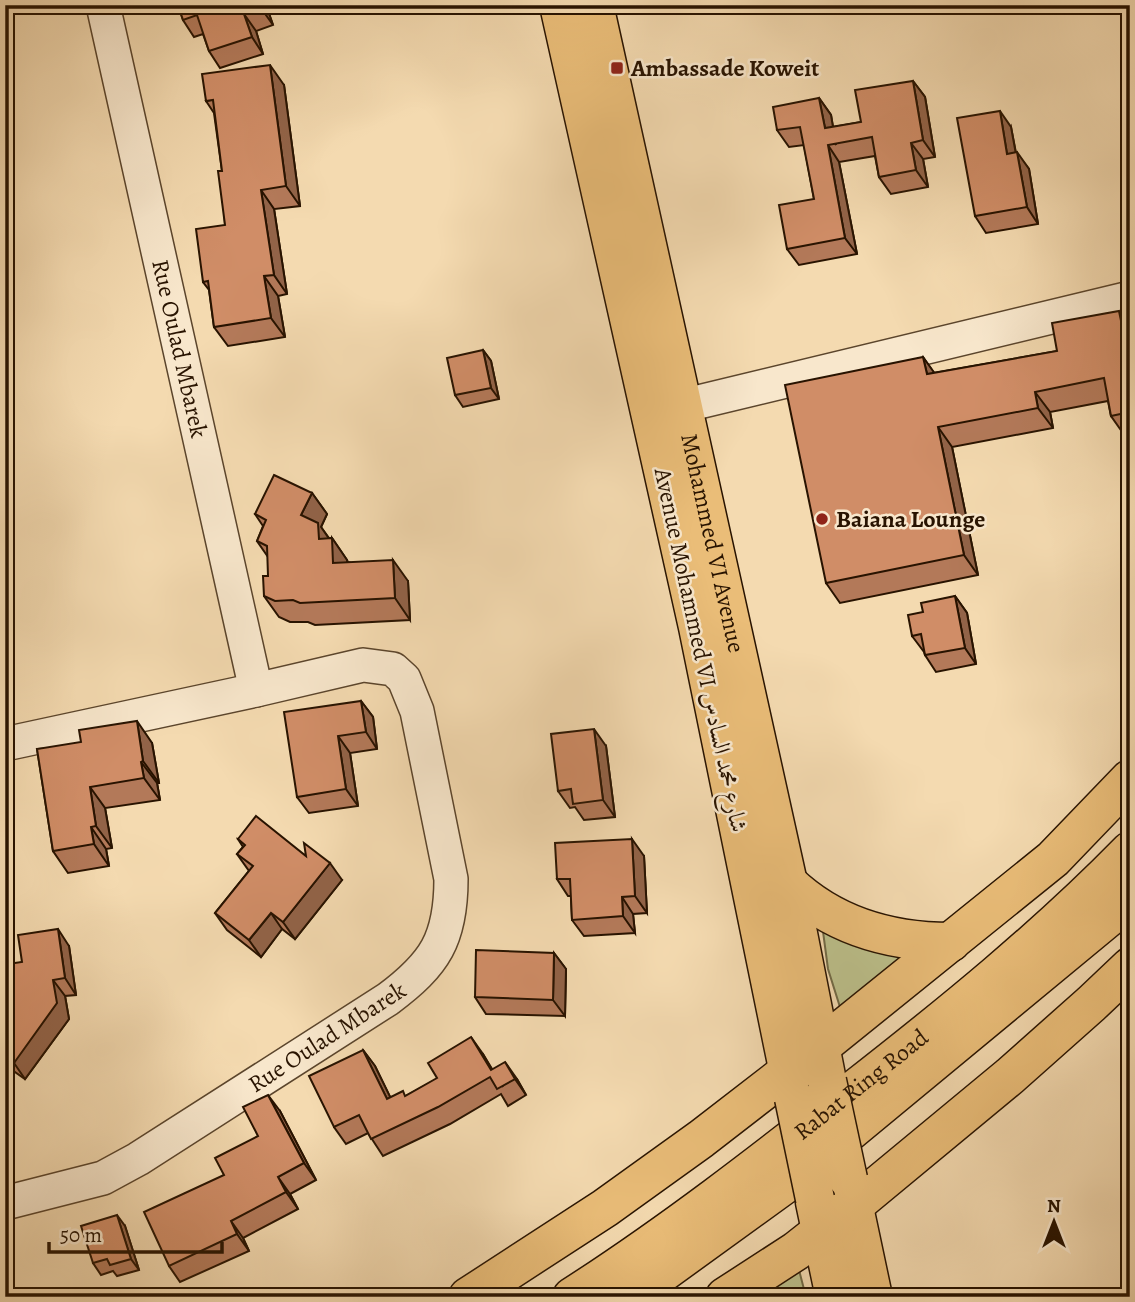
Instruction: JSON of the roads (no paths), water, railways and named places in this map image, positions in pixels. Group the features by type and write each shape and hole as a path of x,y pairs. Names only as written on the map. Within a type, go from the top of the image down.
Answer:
{"main road":[{"name":"Avenue Mohammed VI شارع محمد السادس","path":"559,5 701,640 835,1297"},
{"name":"Mohammed VI Avenue","path":"594,5 788,883 824,1064"},
{"path":"468,1297 605,1208 701,1139 824,1064 950,942 1052,859 1130,779"},
{"name":"Rabat Ring Road","path":"572,1297 703,1206 874,1075 997,976 1130,850"},
{"path":"788,883 824,911 861,929 905,940 950,942"},
{"name":"Rabat Ring Road","path":"629,1297 792,1179 1089,934 1130,897"},
{"path":"725,1297 796,1251 818,1215 1010,1076 1130,967"},
{"path":"824,1064 873,1297"}],"street":[{"name":"Rue Oulad Mbarek","path":"103,5 256,690"},
{"path":"682,406 1130,298"},
{"name":"Rue Oulad Mbarek","path":"5,744 363,665 393,669 404,679 417,711 451,879 451,905 445,931 432,958 413,981 138,1159 103,1178 5,1203"}],"place":[{"name":"Ambassade Koweit","path":"617,68"},
{"name":"Baiana Lounge","path":"822,519"}]}
